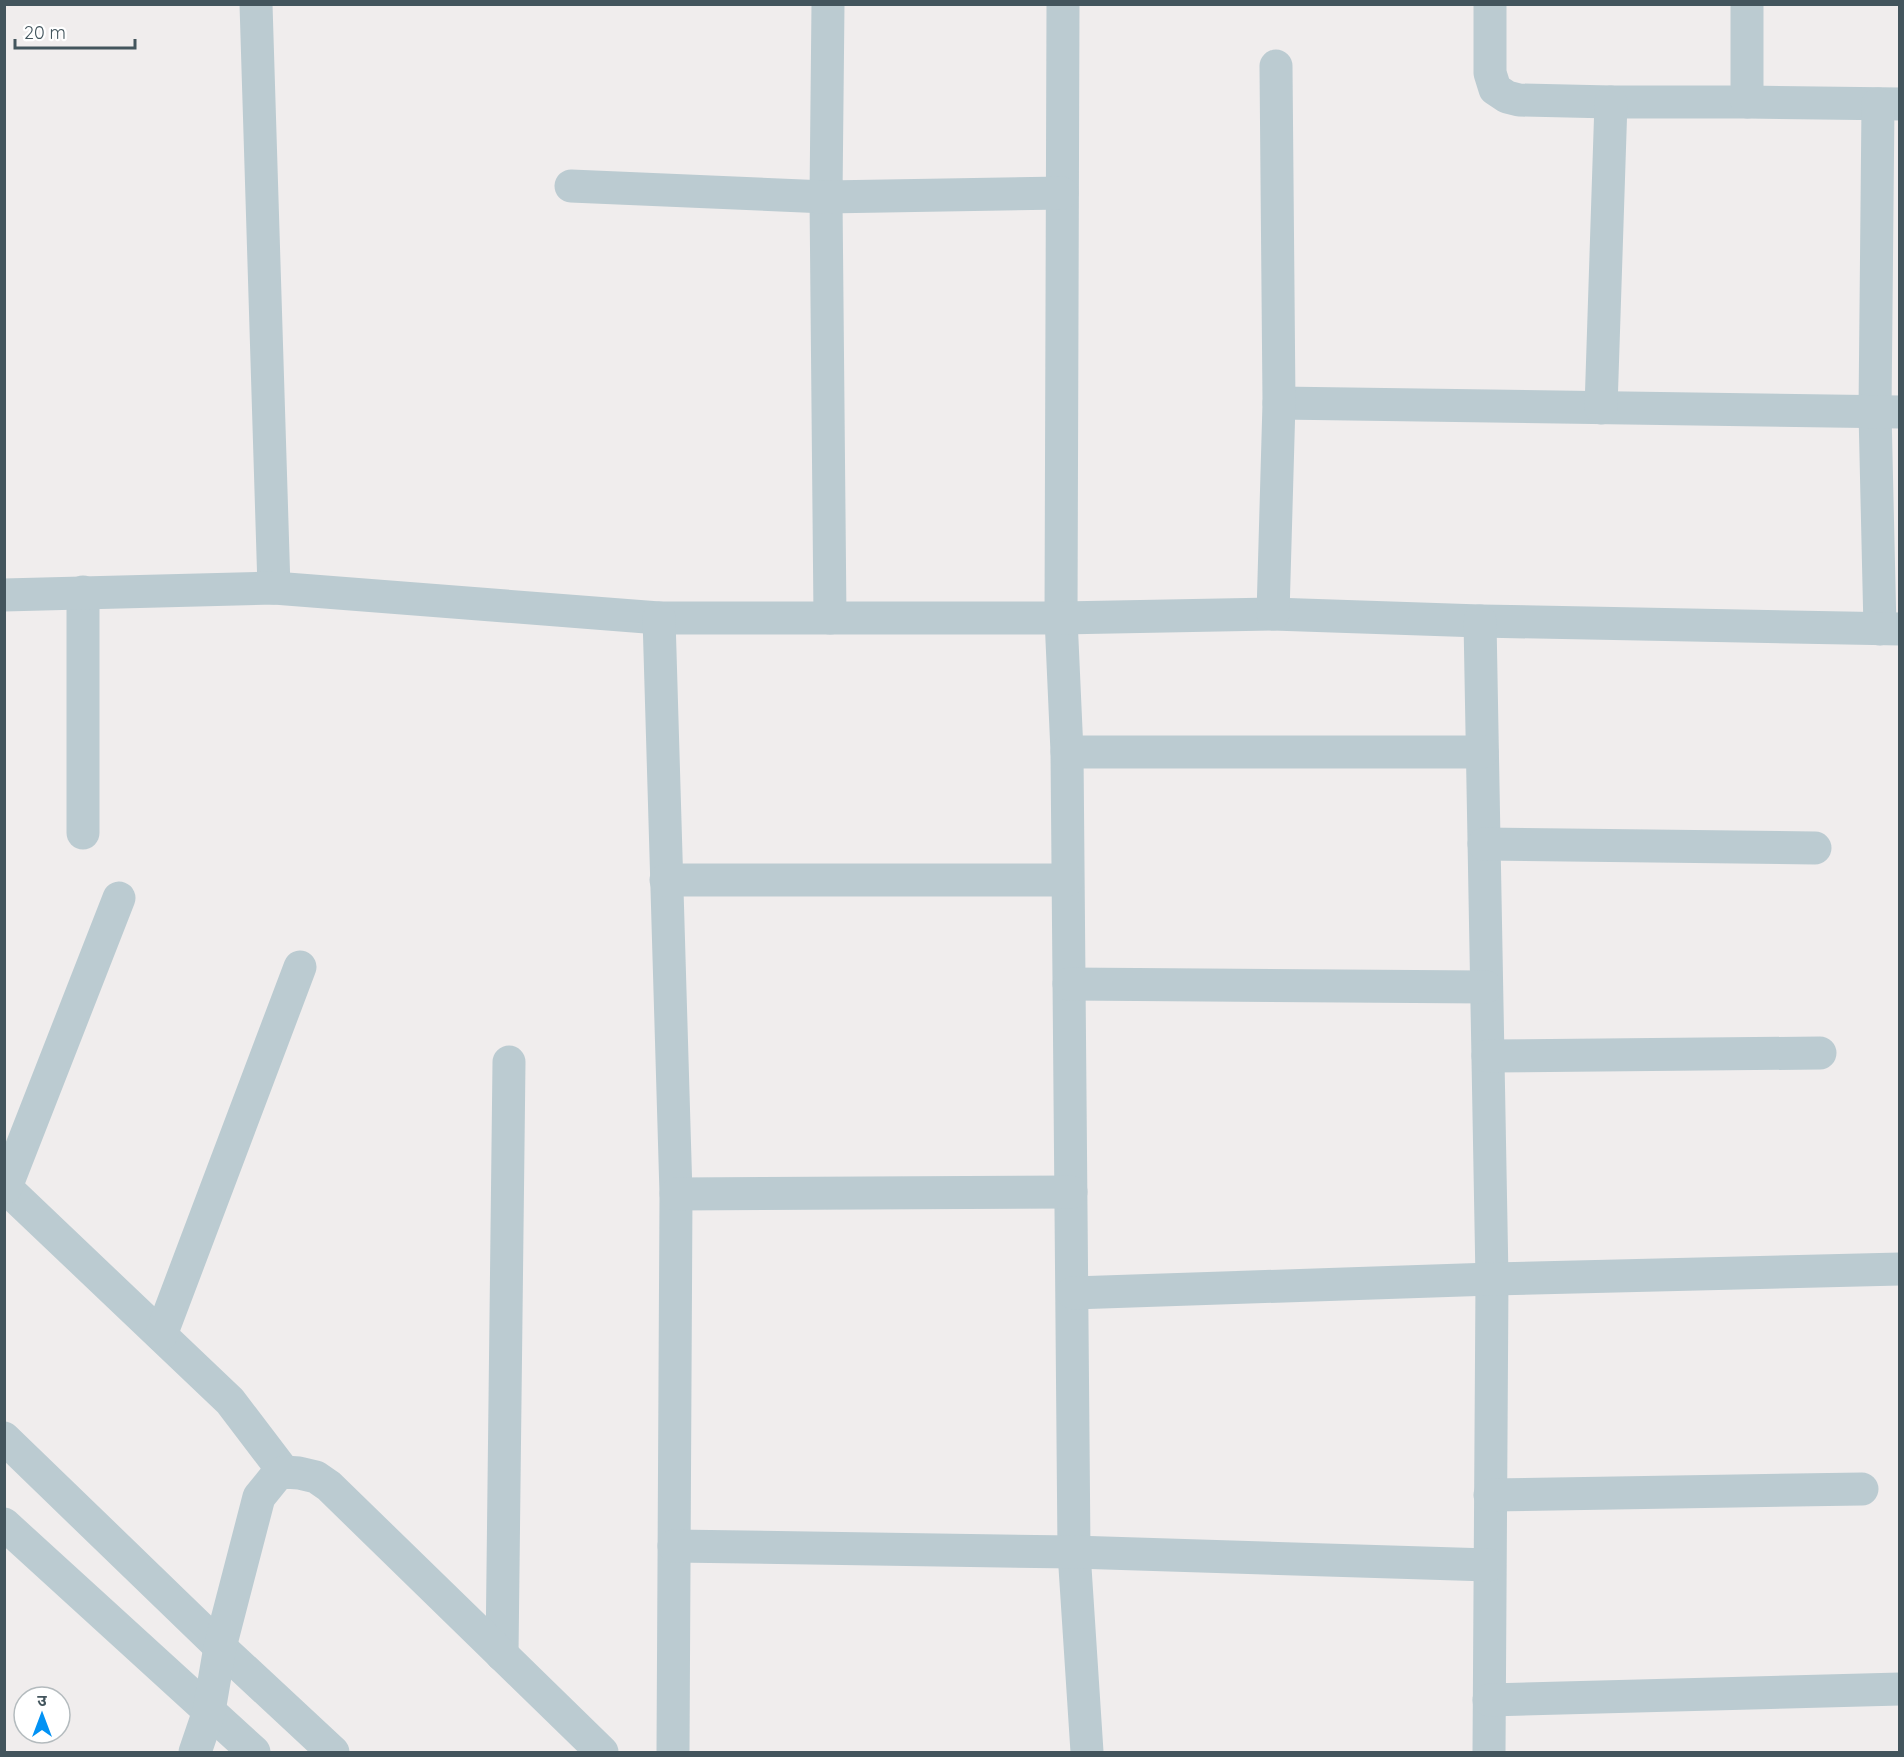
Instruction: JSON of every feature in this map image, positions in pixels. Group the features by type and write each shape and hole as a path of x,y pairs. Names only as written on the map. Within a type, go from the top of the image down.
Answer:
{"street":[{"path":"256,4 274,588"},
{"path":"828,4 826,197 830,618"},
{"path":"1063,4 1061,618 1067,752 1074,1552 1087,1752"},
{"path":"4,595 274,588 659,618 1061,618 1273,614 1480,621 1890,629 1887,412 1889,104 1611,102 1519,100 1507,97 1495,89 1490,73 1490,4"},
{"path":"1747,4 1747,102"},
{"path":"1273,614 1279,403 1276,66"},
{"path":"1601,408 1611,102"},
{"path":"571,186 826,197 1062,193"},
{"path":"1279,403 1887,412"},
{"path":"83,592 83,833"},
{"path":"659,618 676,1194 673,1752"},
{"path":"1480,621 1492,1280 1489,1752"},
{"path":"1067,752 1482,752"},
{"path":"1484,844 1815,848"},
{"path":"666,880 1067,880"},
{"path":"119,898 5,1186 230,1401 284,1472"},
{"path":"161,1335 300,967"},
{"path":"1069,984 1486,987"},
{"path":"1488,1056 1820,1053"},
{"path":"502,1655 509,1062"},
{"path":"676,1194 1071,1192"},
{"path":"1072,1293 1899,1269"},
{"path":"4,1438 220,1647 333,1752"},
{"path":"195,1752 209,1711 220,1647 260,1497 276,1476 284,1472 316,1477 329,1486 602,1752"},
{"path":"1490,1495 1862,1489"},
{"path":"4,1524 254,1752"},
{"path":"675,1546 1074,1552 1489,1565"},
{"path":"1489,1700 1899,1689"}]}
